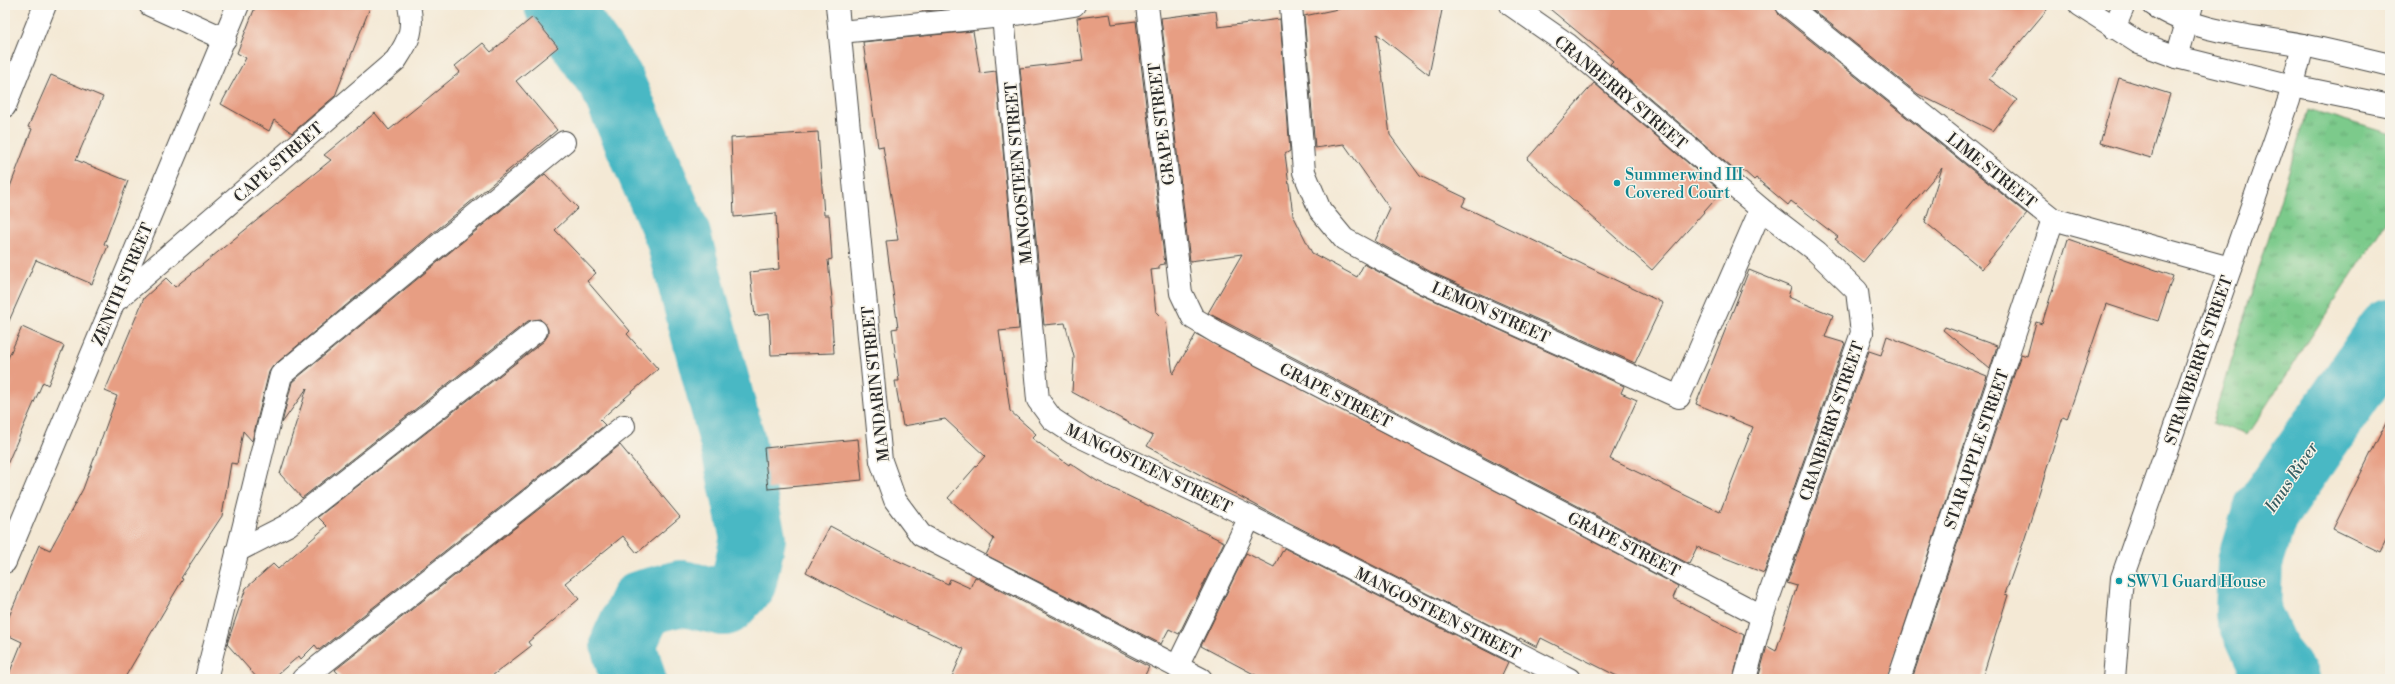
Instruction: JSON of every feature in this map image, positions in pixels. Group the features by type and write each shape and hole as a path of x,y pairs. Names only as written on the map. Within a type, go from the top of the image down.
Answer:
{"street":[{"path":"5,106 45,5"},
{"path":"150,5 225,39"},
{"name":"ZENITH STREET","path":"5,562 238,5"},
{"name":"CAPE STREET","path":"114,303 396,60 410,40 411,16 409,5"},
{"name":"MANDARIN STREET","path":"837,5 882,461 895,500 921,535 1201,679"},
{"path":"840,32 1004,16 1074,5"},
{"name":"GRAPE STREET","path":"1147,5 1181,293 1194,318 1232,340 1762,616"},
{"name":"LEMON STREET","path":"1290,5 1304,172 1320,210 1344,239 1425,283 1679,397 1761,209"},
{"name":"CRANBERRY STREET","path":"1511,5 1567,44 1761,209 1817,252 1857,291 1862,332 1762,616 1745,679"},
{"name":"LIME STREET","path":"1787,5 2053,219 2230,268"},
{"path":"2080,5 2139,43 2177,58 2293,86 2390,106"},
{"path":"2114,28 2124,5"},
{"path":"2154,5 2190,13 2228,32 2304,45 2390,64"},
{"path":"2177,58 2190,13"},
{"name":"MANGOSTEEN STREET","path":"1004,16 1038,400 1052,419 1073,432 1250,517 1568,679"},
{"name":"STRAWBERRY STREET","path":"2114,679 2122,578 2293,86 2304,45"},
{"path":"206,679 282,374 564,142"},
{"name":"STAR APPLE STREET","path":"1899,679 2053,219"},
{"path":"237,551 288,525 536,332"},
{"path":"303,679 624,426"},
{"path":"1177,667 1250,517"}],"green space":[{"path":"2308,109 2390,134 2390,216 2247,435 2212,422"}],"building":[{"path":"256,5 371,5 335,96 292,133 274,120 269,131 221,104 246,58 237,53"},
{"path":"922,5 969,5 969,7 922,11"},
{"path":"1339,5 1443,5 1429,75 1377,34 1390,135 1420,176 1466,198 1462,206 1663,303 1635,363 1431,272 1375,241 1390,209 1344,144 1315,148 1304,16 1343,8"},
{"path":"1545,5 1775,5 1779,15 2027,214 1982,269 1925,222 1942,168 1863,262 1835,239 1838,237 1791,201 1788,205 1756,178 1754,180 1742,169 1738,173 1610,64 1613,61"},
{"path":"1807,5 2051,5 1989,79 2017,100 1993,131 1918,94"},
{"path":"1216,11 1218,27 1280,19 1290,151 1285,154 1293,215 1312,253 1357,277 1364,264 1420,294 1624,386 1621,393 1637,400 1610,459 1720,512 1753,427 1696,404 1749,270 1791,287 1788,297 1833,315 1825,337 1845,343 1764,573 1697,547 1689,564 1208,313 1242,254 1190,261 1161,18"},
{"path":"1110,14 1112,24 1136,21 1165,264 1159,265 1159,269 1151,270 1156,312 1166,322 1173,374 1196,334 1678,586 1673,598 1744,635 1733,679 1623,679 1541,638 1537,647 1520,638 1519,640 1278,517 1147,446 1153,436 1072,392 1074,357 1065,323 1044,325 1020,68 1083,61 1077,18"},
{"path":"533,17 558,47 516,81 557,130 273,366 269,372 252,441 243,431 237,464 231,463 222,516 181,578 183,579 124,679 7,679 22,642 5,634 5,626 39,545 50,550 83,489 117,396 105,391 144,298 166,278 175,287 331,160 324,155 375,113 389,130 460,72 455,66 483,43 491,52"},
{"path":"973,31 980,73 996,71 1019,329 999,331 1010,411 1036,434 1032,438 1069,465 1070,463 1097,481 1224,542 1179,634 1169,629 1161,644 986,555 994,539 948,498 985,456 945,419 903,426 895,381 899,381 892,329 898,328 886,241 898,240 883,146 878,147 863,42"},
{"path":"51,75 103,97 76,160 128,181 104,244 108,246 92,284 36,260 5,330 5,200 32,129 28,127"},
{"path":"2119,78 2170,94 2151,158 2100,143"},
{"name":"Summerwind III Covered Court","path":"1594,83 1722,192 1652,270 1527,159"},
{"path":"818,132 824,215 829,215 832,259 828,260 833,308 831,308 834,353 771,355 769,314 755,316 750,272 779,269 776,213 734,217 731,138"},
{"path":"545,174 578,208 555,230 596,273 587,281 630,331 627,334 658,369 600,420 605,425 319,650 315,645 301,659 299,656 272,679 258,679 227,644 246,588 273,564 278,569 327,526 318,517 544,341 548,335 548,329 540,319 528,321 302,498 280,474 307,388 282,423 292,382"},
{"path":"2068,239 2173,276 2158,321 2106,304 2067,419 2063,417 2024,541 2005,594 2008,595 1982,679 1912,679 2021,354 2027,356 2036,322 2042,324"},
{"path":"22,327 64,346 48,385 43,382 5,469 5,365"},
{"path":"1945,327 1997,346 1990,369 1943,330"},
{"path":"1887,336 1987,376 1887,679 1758,679 1767,646 1776,651 1797,586 1787,583 1869,351 1881,355"},
{"path":"2390,415 2390,532 2380,552 2333,529"},
{"path":"858,439 862,480 768,489 764,448"},
{"path":"620,445 680,517 637,553 623,536 565,583 579,599 528,642 531,646 488,679 343,679 335,670"},
{"path":"830,526 879,552 948,584 950,579 970,588 975,577 1149,667 1143,679 951,679 964,649 863,602 806,572"},
{"path":"1284,548 1508,662 1500,679 1263,679 1201,646 1246,553 1274,567"}],"waterway":[{"path":"557,5 611,81 678,236 732,440 753,538 744,581 724,603 681,593 642,603 623,644 633,679"},
{"name":"Imus River","path":"2286,679 2268,657 2248,613 2250,562 2265,513 2390,332"}],"place":[{"name":"Summerwind III Covered Court","path":"1617,183"},
{"name":"SWV1 Guard House","path":"2119,581"}]}
